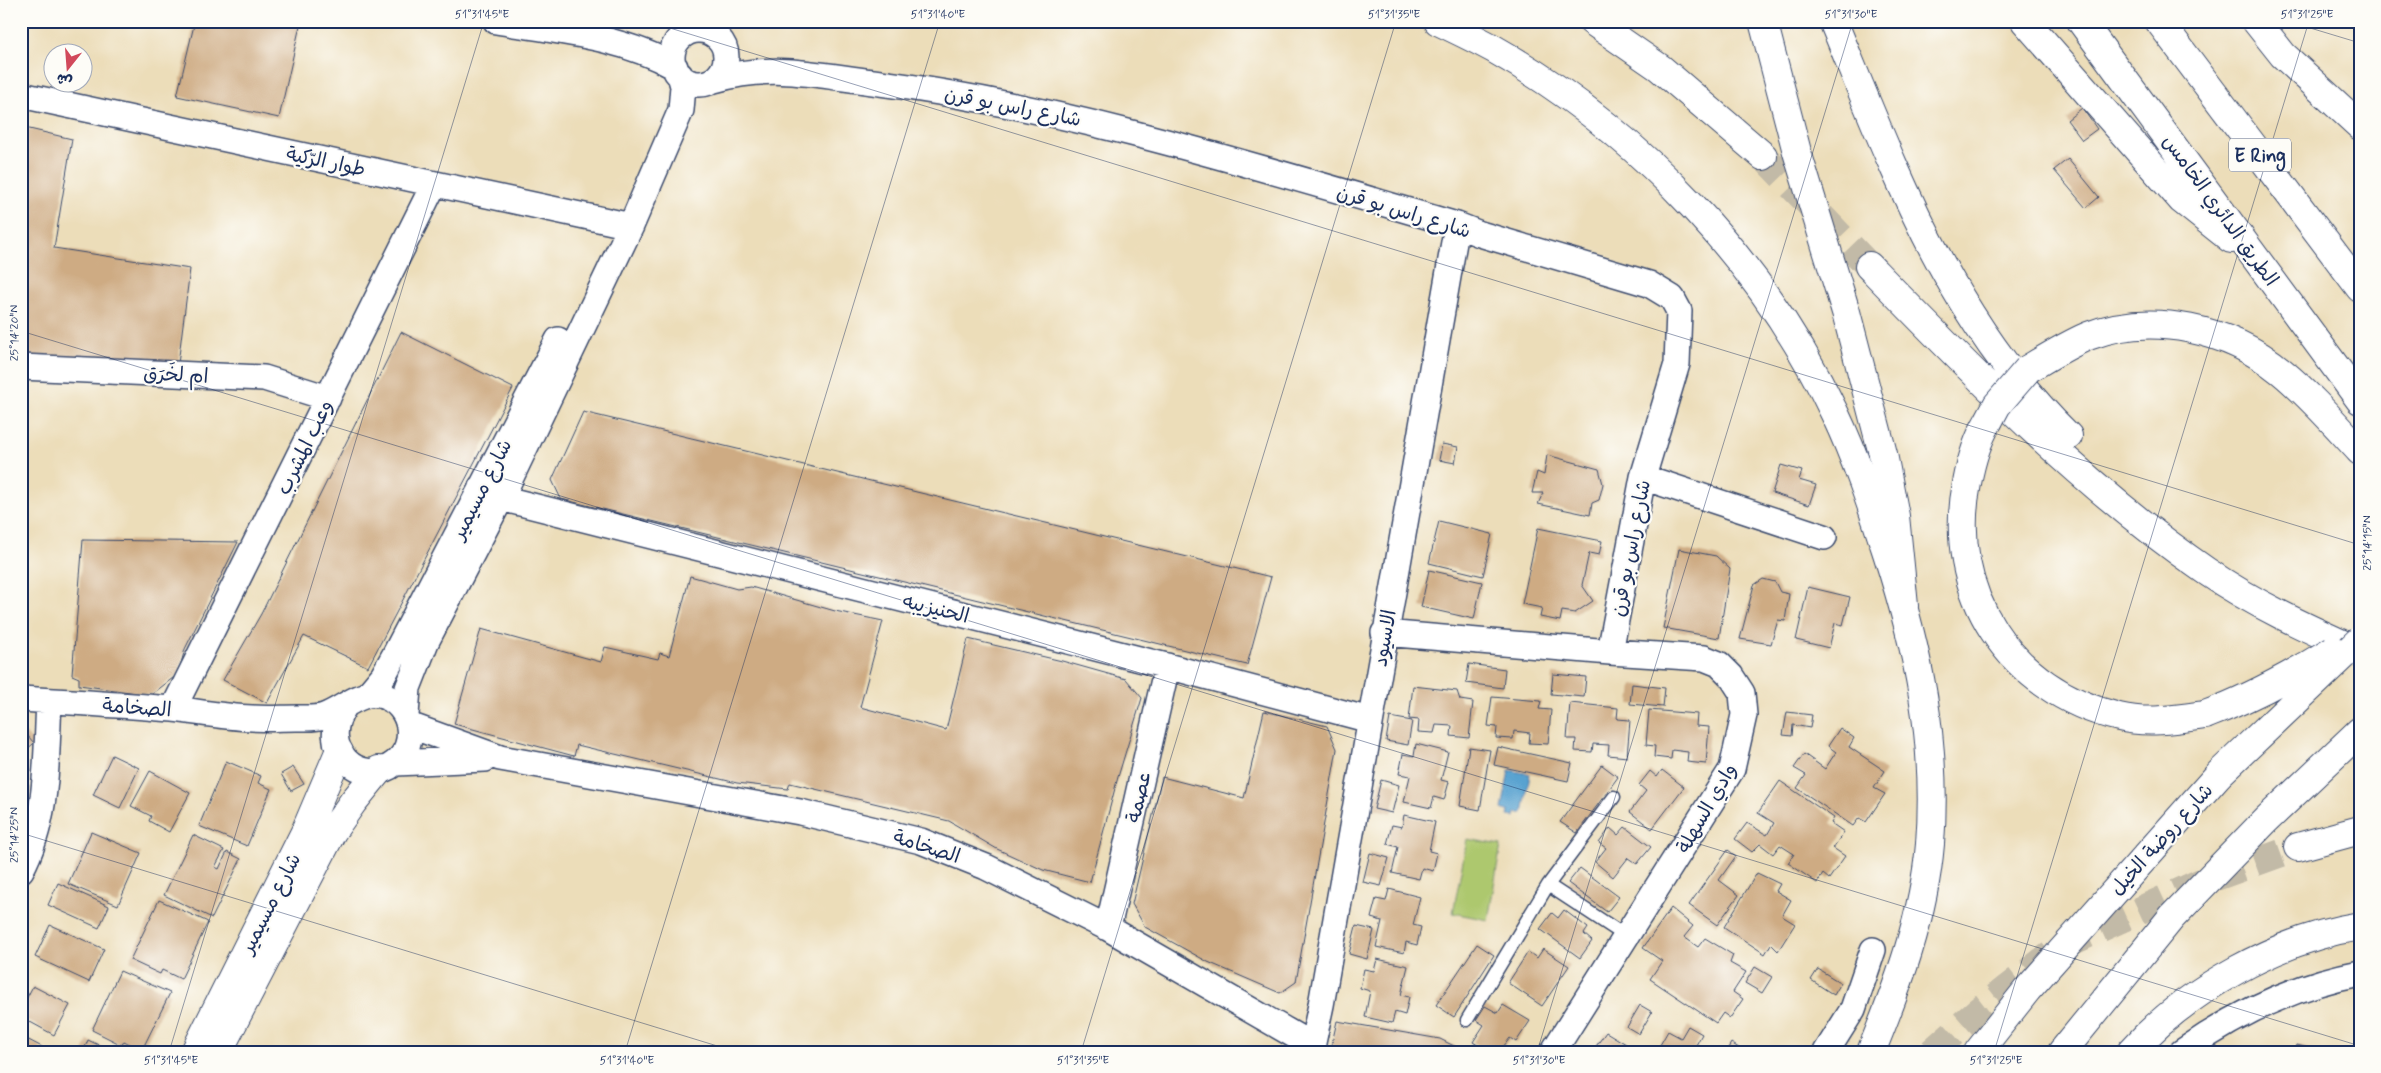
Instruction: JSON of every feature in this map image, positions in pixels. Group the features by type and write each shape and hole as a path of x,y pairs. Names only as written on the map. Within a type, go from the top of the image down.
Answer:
{"main road":[{"path":"1438,21 1493,49 1542,79 1588,112 1673,186 1713,227 1748,270 1809,363 1836,415 1879,530 1904,606 1926,702 1933,773 1930,847 1916,924 1898,982 1871,1052"},
{"path":"1592,21 1660,68 1763,156"},
{"path":"1763,21 1797,152 1846,312 1883,454 1896,516 1904,606"},
{"path":"1833,21 1920,226 1964,305 2014,377 2042,411 2120,489 2142,524"},
{"path":"2025,21 2182,200 2262,264"},
{"name":"الطريق الدائري الخامس","path":"2081,21 2262,264 2360,400"},
{"name":"E Ring","path":"2159,21 2360,288"},
{"path":"2256,21 2283,55 2360,126"},
{"path":"1869,266 1965,364 2069,462 2142,524 2206,572 2295,623 2360,652"},
{"path":"2360,451 2282,372 2254,352 2224,338 2191,328 2156,325 2122,327 2098,333 2059,350 2028,369 1997,405 1982,431 1970,466 1962,507 1964,556 1971,588 1988,625 2013,658 2044,685 2080,705 2120,718 2161,721 2205,715 2240,702 2272,687 2360,634"},
{"name":"شارع روضة الخيل","path":"1978,1052 2033,982 2220,773 2360,640"},
{"path":"2062,1052 2172,917 2266,820 2360,731"},
{"name":"شارع مسيمير","path":"195,1052 305,832 337,746"},
{"name":"شارع مسيمير","path":"218,1052 332,832 353,802 388,766"},
{"path":"2298,847 2360,830"},
{"path":"2131,1052 2150,1031 2183,1003 2220,980 2265,956 2308,939 2360,926"}],"street":[{"path":"496,21 621,44 659,58 693,76 726,64 725,46 712,32 693,30 678,40 673,49 672,58 693,76"},
{"name":"شارع راس بو قرن","path":"725,46 775,70"},
{"name":"شارع راس بو قرن","path":"693,76 775,70 918,88 1089,121 1171,142 1456,225 1480,234 1649,284 1672,298 1679,311 1677,364 1643,477 1610,652"},
{"name":"شارع مسيمير","path":"368,694 428,614 599,291 631,226 681,110 683,86 693,76"},
{"name":"طوار الرّكية","path":"21,95 631,226"},
{"name":"وعب المشرب","path":"173,709 434,184"},
{"name":"الاسيود","path":"1312,1049 1384,633 1420,440 1456,225"},
{"name":"ام لخَرَق","path":"21,367 264,378 328,398"},
{"path":"1643,477 1824,537"},
{"name":"الحنيزيبه","path":"491,493 1167,666 1370,720"},
{"name":"شارع مسيمير","path":"408,720 408,688 426,642 428,614"},
{"name":"وادي السهلة","path":"1384,633 1704,658 1719,664 1731,676 1742,693 1744,715 1732,769 1628,937 1553,1052"},
{"name":"عصمة","path":"1108,928 1167,666"},
{"path":"368,694 392,700 408,720 410,740 404,753 388,766 368,771 346,761 337,746 336,722 345,706 368,694"},
{"name":"الصخامة","path":"21,699 173,709 252,718 312,718 345,706"},
{"path":"21,870 37,831 42,802 49,701"},
{"name":"الصخامة","path":"252,718 337,746"},
{"name":"الصخامة","path":"408,720 500,758 800,812 921,841 986,867 1108,928 1312,1049"},
{"name":"الصخامة","path":"388,766 500,758"},
{"path":"1826,1052 1853,1009 1873,950"},
{"path":"2189,1049 2228,1021 2260,1005 2299,990 2360,973"}],"lane":[{"path":"1467,1020 1548,885 1614,797"},
{"path":"1548,885 1628,937"}],"green space":[{"path":"1467,839 1501,845 1488,920 1453,913"}],"water":[{"path":"1509,770 1530,774 1523,813 1516,813 1515,817 1508,816 1509,812 1502,809"}],"building":[{"path":"195,21 301,21 279,118 177,96"},
{"path":"2082,108 2097,129 2082,140 2067,120"},
{"path":"21,127 72,139 54,248 190,269 178,364 21,356"},
{"path":"2068,159 2099,197 2086,208 2054,170"},
{"path":"401,332 513,388 368,667 304,636 267,703 223,680 261,614"},
{"path":"583,412 1271,577 1247,665 561,499 552,480"},
{"path":"1442,444 1458,447 1455,463 1439,460"},
{"path":"1547,455 1599,469 1603,484 1599,500 1592,503 1590,515 1538,504 1543,493 1532,493 1537,472 1544,475"},
{"path":"1781,465 1802,471 1799,480 1816,485 1809,505 1772,493"},
{"path":"1439,521 1492,534 1483,576 1429,563"},
{"path":"1538,528 1602,541 1599,555 1589,553 1582,585 1593,601 1575,613 1562,611 1560,621 1540,617 1542,608 1522,604"},
{"path":"83,540 238,542 185,649 178,674 151,695 79,685 79,678 72,675"},
{"path":"1679,549 1716,556 1730,569 1719,638 1663,628"},
{"path":"1429,570 1482,582 1474,619 1421,607"},
{"path":"690,576 737,589 751,587 835,611 883,621 860,707 946,730 968,639 1062,661 1126,679 1142,698 1118,777 1090,882 1043,870 997,849 949,821 790,783 788,789 737,783 577,745 574,756 454,724 481,629 601,662 605,647 658,659 660,653 669,656"},
{"path":"1763,579 1775,582 1780,592 1789,594 1785,621 1778,620 1771,644 1740,639 1754,585"},
{"path":"1808,587 1850,597 1843,625 1835,623 1829,648 1796,640"},
{"path":"1469,664 1505,669 1503,688 1466,683"},
{"path":"1553,674 1586,677 1584,697 1551,694"},
{"path":"1632,684 1665,688 1663,707 1630,704"},
{"path":"1413,686 1457,691 1460,700 1473,702 1469,738 1451,736 1452,726 1436,725 1434,733 1418,732 1419,720 1409,719"},
{"path":"1492,697 1541,701 1539,709 1551,710 1548,744 1529,743 1530,733 1514,731 1513,739 1496,738 1497,727 1488,726"},
{"path":"1570,703 1618,708 1617,719 1630,720 1627,757 1608,755 1609,745 1593,744 1592,752 1575,751 1576,739 1567,739"},
{"path":"1649,710 1697,714 1696,726 1709,727 1706,764 1687,762 1688,752 1672,750 1671,759 1654,757 1655,746 1646,745"},
{"path":"1264,711 1327,726 1337,749 1296,982 1280,993 1208,962 1145,927 1132,904 1162,777 1244,798"},
{"path":"1787,712 1812,715 1810,728 1793,725 1792,736 1783,735"},
{"path":"1390,717 1412,721 1408,745 1386,741"},
{"path":"21,728 34,743 24,752 21,749"},
{"path":"1840,728 1854,738 1849,747 1885,771 1874,788 1885,794 1866,822 1859,818 1853,826 1797,788 1806,775 1794,768 1804,754 1825,769 1836,752 1828,746"},
{"path":"1416,744 1448,752 1441,780 1449,782 1444,800 1434,797 1431,808 1404,802 1410,776 1399,774 1403,754 1414,756"},
{"path":"1469,747 1490,750 1480,810 1460,806"},
{"path":"1498,747 1572,763 1568,781 1494,765"},
{"path":"21,755 25,755 25,780 21,780"},
{"path":"112,755 139,768 120,808 93,795"},
{"path":"226,761 261,776 258,783 271,789 247,846 199,826"},
{"path":"1602,765 1618,777 1577,833 1560,822"},
{"path":"293,767 304,784 291,791 281,774"},
{"path":"1662,770 1684,787 1652,829 1630,812 1646,791 1639,785 1650,771 1657,777"},
{"path":"150,771 190,793 169,832 149,821 151,816 131,806"},
{"path":"1381,780 1399,785 1392,813 1374,809"},
{"path":"1780,781 1834,818 1831,823 1844,832 1833,848 1845,856 1829,879 1823,874 1817,883 1788,863 1794,854 1780,845 1773,854 1760,844 1752,852 1735,839 1747,823 1767,835 1774,823 1758,813"},
{"path":"21,783 28,784 26,823 21,823"},
{"path":"1404,815 1435,822 1429,851 1437,853 1433,871 1422,868 1419,879 1392,873 1398,847 1387,844 1392,825 1402,827"},
{"path":"1625,827 1651,847 1637,864 1628,858 1613,877 1595,862 1606,848 1599,843 1610,828 1618,835"},
{"path":"91,832 141,853 118,905 68,884"},
{"path":"193,835 224,850 215,867 219,869 227,852 241,859 212,918 164,895"},
{"path":"1728,850 1736,856 1719,880 1739,895 1717,925 1689,905"},
{"path":"1370,853 1389,858 1381,886 1363,882"},
{"path":"1580,868 1619,897 1607,912 1568,883"},
{"path":"1757,873 1780,884 1776,891 1791,900 1782,916 1795,924 1778,951 1771,944 1765,954 1724,927"},
{"path":"58,883 109,906 99,928 48,905"},
{"path":"1389,889 1420,897 1413,925 1421,927 1417,945 1406,942 1404,953 1376,947 1382,921 1371,918 1376,899 1386,901"},
{"path":"159,900 208,922 181,979 162,970 160,974 130,960"},
{"path":"1671,908 1693,926 1684,937 1698,947 1705,938 1733,955 1730,963 1746,972 1733,992 1743,999 1730,1018 1723,1013 1716,1023 1650,979 1662,961 1643,948"},
{"path":"1564,910 1588,928 1584,934 1592,941 1580,958 1540,929 1552,913 1558,918"},
{"path":"50,925 104,949 89,982 35,957"},
{"path":"1356,926 1374,930 1367,959 1349,954"},
{"path":"1477,944 1494,955 1454,1017 1436,1005"},
{"path":"1543,949 1569,966 1542,1006 1508,983 1528,952 1537,958"},
{"path":"1377,959 1408,966 1401,995 1409,997 1405,1015 1395,1012 1392,1023 1365,1017 1370,991 1360,988 1364,969 1374,971"},
{"path":"1755,967 1772,977 1762,993 1745,983"},
{"path":"1818,969 1841,983 1834,995 1811,980"},
{"path":"120,971 170,993 142,1050 124,1041 122,1045 92,1030"},
{"path":"33,986 70,1005 54,1035 21,1017 21,1009"},
{"path":"1503,1005 1530,1021 1516,1042 1510,1038 1503,1047 1511,1052 1488,1052 1473,1042 1484,1025 1476,1020 1485,1006 1498,1013"},
{"path":"1640,1005 1652,1012 1639,1034 1627,1027"},
{"path":"1337,1021 1440,1039 1466,1052 1330,1052"},
{"path":"1688,1026 1702,1034 1695,1047 1703,1052 1656,1052 1668,1031 1681,1038"},
{"path":"1606,1032 1626,1044 1622,1052 1592,1052"},
{"path":"21,1036 42,1047 39,1052 21,1052"},
{"path":"88,1040 113,1052 83,1052"},
{"path":"1731,1043 1745,1052 1726,1052"},
{"path":"2297,1045 2319,1051 2319,1052 2295,1052"}],"tunnel":[{"path":"1763,156 1869,266"},
{"path":"1932,1052 1978,1011 2062,946 2199,883 2298,847"}]}
